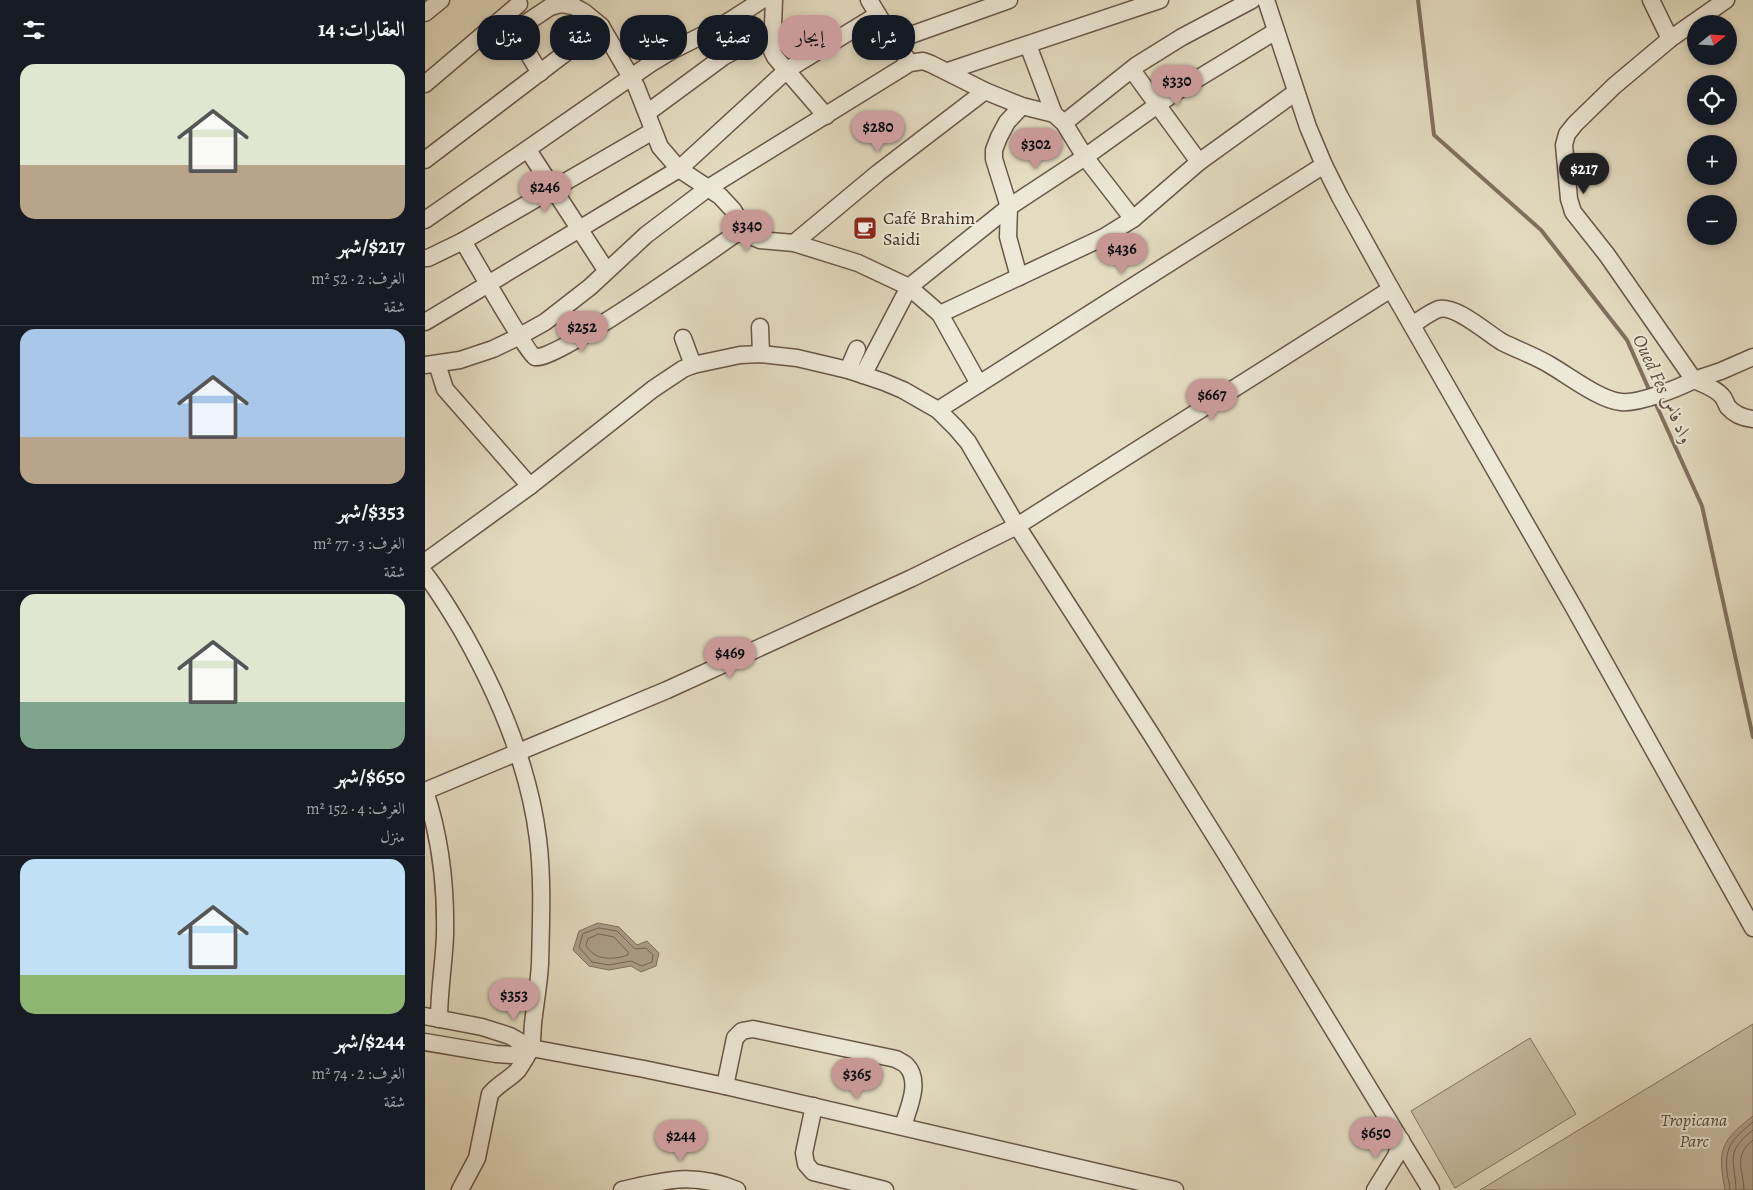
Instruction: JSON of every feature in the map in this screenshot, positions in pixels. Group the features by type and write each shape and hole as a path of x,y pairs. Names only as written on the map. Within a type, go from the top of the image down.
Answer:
{"street":[{"path":"425,14 441,0"},
{"path":"425,220 673,50 723,25 762,0"},
{"path":"774,0 772,51 775,57 826,116"},
{"path":"869,0 877,15"},
{"path":"915,33 1009,0"},
{"path":"948,71 1160,0"},
{"path":"1059,118 1182,37 1252,0"},
{"path":"1266,0 1296,92 1324,166 1391,289 1568,597 1753,928"},
{"path":"1651,0 1670,39"},
{"path":"1726,0 1670,39 1614,86 1575,124 1567,134 1564,145 1569,199 1573,212 1607,255 1694,380 1712,388 1722,396 1728,407 1735,413 1745,418 1753,419"},
{"path":"519,2 521,15"},
{"path":"425,84 519,2"},
{"path":"535,15 549,4 573,6 588,15"},
{"path":"647,113 723,57 773,30"},
{"path":"425,322 679,169 787,70 852,30"},
{"path":"856,372 909,287 1009,207 1085,157 1157,105 1223,62 1276,31"},
{"path":"610,42 643,101 653,131 661,147 679,169 720,196 753,237 760,240 794,243 858,263 909,287 940,314 979,384"},
{"path":"1028,45 1059,118 1085,157 1133,219"},
{"path":"532,60 540,74"},
{"path":"425,160 558,60"},
{"path":"530,486 445,389 431,364 460,360 493,349 545,322 671,215 708,188 910,63 923,61 948,71 985,91 1021,106 1059,118"},
{"path":"1132,70 1199,162"},
{"path":"794,243 877,172 985,91"},
{"path":"940,314 1104,237 1133,219 1199,162 1296,92"},
{"path":"1019,276 1008,237 1009,207 997,176 993,159 994,150 1007,122 1021,106"},
{"path":"425,258 463,241 653,131"},
{"path":"528,150 606,270"},
{"path":"938,410 1324,166"},
{"path":"463,241 533,356 542,357 637,302 744,228"},
{"path":"1175,1190 725,1086 531,1048 511,1036 482,1027 432,1018 439,999 445,933 442,876 435,827 425,791 518,754 703,674 912,578 1017,526 1391,289"},
{"path":"1412,325 1438,310 1449,310 1463,316 1503,342 1549,364 1586,387 1610,399 1621,402 1634,401 1677,389 1753,356"},
{"path":"760,327 761,354"},
{"path":"683,338 693,365"},
{"path":"856,372 857,349"},
{"path":"425,562 530,486 638,400 683,369 693,365 740,355 761,354 797,358 856,372 903,390 938,410 968,442 1017,526 1151,734 1431,1190"},
{"path":"425,574 455,619 505,716 530,795 538,839 541,872 539,984 531,1048 518,1069 489,1094 477,1158 460,1190"},
{"path":"725,1086 735,1038 742,1031 753,1029 896,1059 907,1066 914,1086 903,1126"},
{"path":"425,1042 512,1055 531,1048"},
{"path":"814,1106 805,1153 806,1164 813,1172 885,1190"},
{"path":"1375,1190 1396,1156 1401,1140"},
{"path":"622,1190 654,1186 681,1178 700,1179 737,1190"}],"green space":[{"name":"Tropicana Parc","path":"1753,1024 1753,1190 1480,1190"},
{"path":"1530,1038 1576,1114 1455,1188 1411,1111"}],"water":[{"path":"598,923 619,927 637,945 647,941 659,953 656,966 641,972 631,966 609,970 589,966 573,950 579,931"},
{"path":"1753,1116 1753,1190 1725,1190 1721,1165 1724,1147 1734,1132"}],"waterway":[{"name":"Oued Fes واد فاس","path":"1418,0 1434,135 1541,230 1627,340 1651,394"},
{"name":"Oued Fes واد فاس","path":"1654,400 1702,506 1753,737"}],"place":[{"name":"Café Brahim Saidi","path":"865,228"}]}
